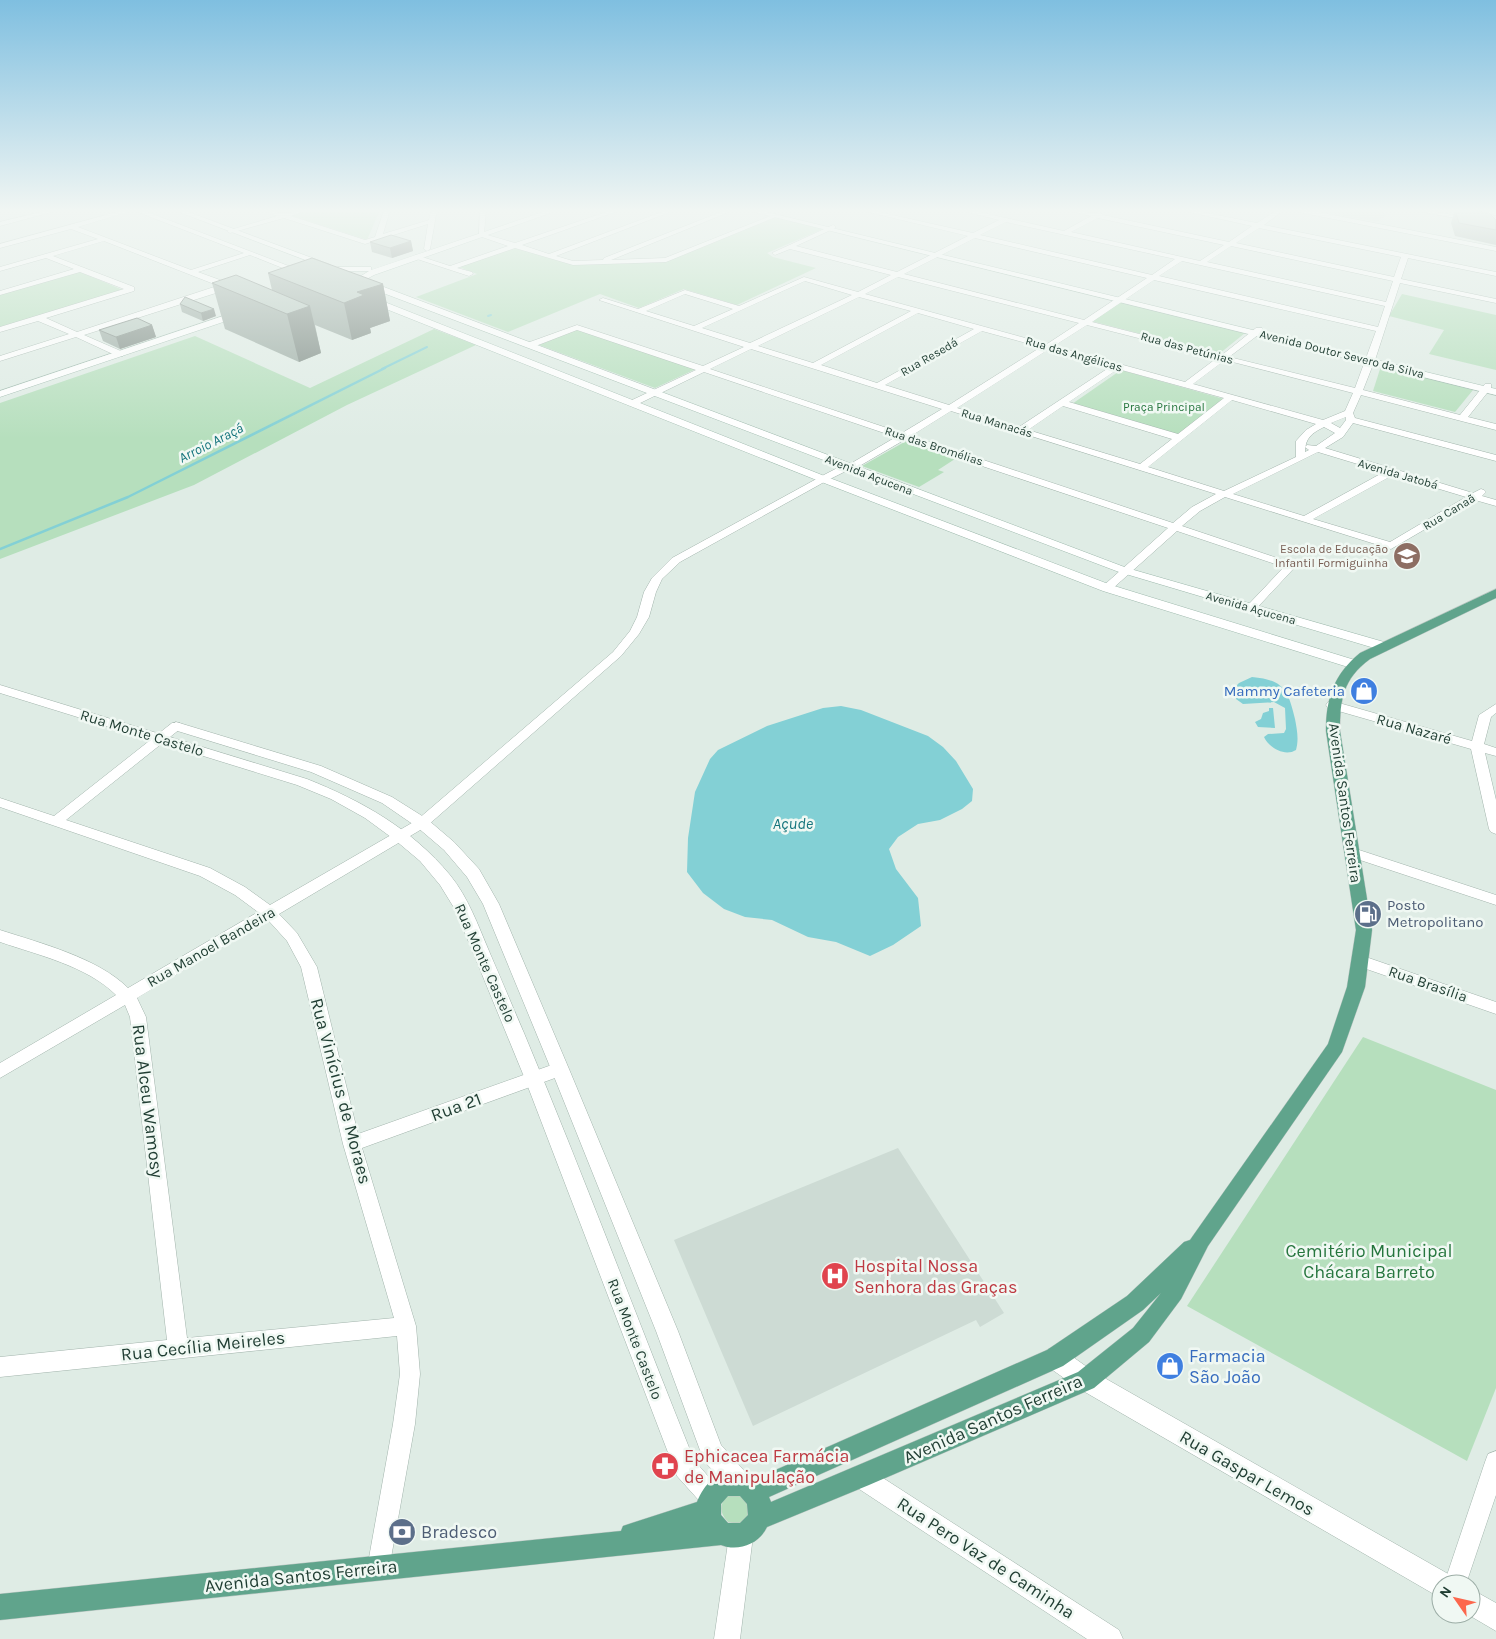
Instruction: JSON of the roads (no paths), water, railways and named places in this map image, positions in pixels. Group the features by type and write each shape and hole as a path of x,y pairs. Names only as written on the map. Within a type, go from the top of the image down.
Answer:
{"main road":[{"name":"Avenida Açucena","path":"369,286 530,345 846,467 1123,570 1386,647"},
{"name":"Avenida Doutor Severo da Silva","path":"1071,286 1491,389"},
{"name":"Avenida Açucena","path":"359,295 633,402 822,479 1107,588 1353,664"},
{"path":"247,313 1,394 120,354 247,313"},
{"name":"Avenida Santos Ferreira","path":"0,1607 740,1529 1086,1380 1141,1335 1174,1292 1201,1239 1336,1047 1356,987 1364,930 1333,731 1332,705 1340,682 1353,664 1365,656 1496,593"},
{"path":"1239,628 1242,618 1251,608"},
{"path":"1284,642 1296,632 1297,628 1294,620"},
{"name":"Rua Monte Castelo","path":"0,690 319,789 370,814 425,857 446,881 464,910 534,1079 685,1468 710,1504"},
{"name":"Rua Monte Castelo","path":"176,726 316,769 387,800 422,823 449,846 473,873 491,904 560,1069 667,1332 712,1453 747,1488"},
{"name":"Avenida Santos Ferreira","path":"747,1488 1055,1358 1136,1303 1201,1239"},
{"name":"Rua Gaspar Lemos","path":"1055,1358 1086,1380 1431,1578"},
{"name":"Rua Pero Vaz de Caminha","path":"861,1477 1110,1639"},
{"path":"727,1639 740,1529 759,1509 747,1488 727,1484 715,1491 710,1504 714,1528 740,1529"},
{"name":"Avenida Santos Ferreira","path":"602,1545 710,1504"}],"street":[{"path":"0,292 19,286"},
{"path":"0,330 132,289 126,286"},
{"path":"0,359 216,290 221,286"},
{"name":"Rua das Angélicas","path":"739,308 787,286"},
{"name":"Rua das Angélicas","path":"831,286 1323,423 1338,430 1340,435"},
{"path":"633,402 703,370 873,286"},
{"name":"Rua das Petúnias","path":"948,286 1496,427"},
{"name":"Rua Manoel Bandeira","path":"0,1071 422,823 617,654 635,632 643,617 653,585 668,566 686,554 822,479 846,467 853,466 904,436 1140,286"},
{"path":"1194,286 1381,330"},
{"path":"1305,286 1389,305"},
{"path":"1107,588 1123,570 1196,509 1319,448 1347,429 1395,286"},
{"path":"1429,286 1496,300"},
{"path":"640,311 685,292 739,308"},
{"name":"Rua Manacás","path":"604,300 1391,546"},
{"path":"694,329 739,308"},
{"path":"813,366 918,310"},
{"path":"39,318 120,354"},
{"name":"Rua das Bromélias","path":"530,345 577,327 1292,566 1251,608"},
{"name":"Rua Resedá","path":"878,386 981,328"},
{"path":"1187,385 1256,331"},
{"path":"1021,430 1117,366"},
{"path":"1462,418 1491,389"},
{"path":"1141,468 1232,398"},
{"path":"1063,403 1180,438"},
{"path":"1301,457 1303,439 1323,423 1350,417 1494,458"},
{"name":"Avenida Jatobá","path":"1303,439 1319,448 1392,472 1478,494 1496,496"},
{"name":"Avenida Jatobá","path":"1319,448 1478,494 1496,503"},
{"path":"1305,519 1392,472"},
{"name":"Rua Canaã","path":"1391,546 1478,494"},
{"name":"Rua Nazaré","path":"1332,705 1496,752"},
{"path":"1496,708 1485,715 1477,747 1496,830"},
{"path":"56,821 176,726"},
{"name":"Rua Vinícius de Moraes","path":"2,805 56,821 205,872 240,891 270,912 292,937 309,967 352,1144 406,1326 410,1374 404,1424 378,1568"},
{"path":"1353,853 1496,900"},
{"name":"Rua Alceu Wamosy","path":"0,936 89,970 109,981 127,996 138,1017 178,1349"},
{"name":"Rua Brasília","path":"1360,961 1496,1008"},
{"name":"Rua 21","path":"352,1144 560,1069"},
{"name":"Rua Cecília Meireles","path":"0,1367 406,1326"},
{"path":"1458,1574 1496,1462"}],"water":[{"path":"1252,677 1263,678 1278,684 1287,694 1298,738 1296,750 1282,752 1273,748 1264,737 1268,734 1284,733 1286,729 1285,708 1274,702 1243,704 1236,699 1234,688 1239,683"},
{"name":"Açude","path":"841,706 861,710 928,736 943,747 956,761 973,789 972,801 962,809 940,820 918,824 898,837 889,849 896,869 918,898 921,926 893,945 870,956 836,942 808,937 772,920 745,917 724,909 703,893 687,872 688,838 695,792 710,759 718,750 767,726 823,708"},
{"path":"1269,708 1273,708 1275,728 1258,727 1255,722 1261,719 1263,713 1269,711"}],"waterway":[{"name":"Arroio Araçá","path":"382,369 427,347"},
{"name":"Arroio Araçá","path":"0,549 128,497 385,368"}],"place":[{"name":"Escola de Educação Infantil Formiguinha","path":"1407,556"},
{"name":"Mammy Cafeteria","path":"1364,691"},
{"name":"Posto Metropolitano","path":"1368,914"},
{"name":"Hospital Nossa Senhora das Graças","path":"835,1276"},
{"name":"Farmacia São João","path":"1170,1366"},
{"name":"Ephicacea Farmácia de Manipulação","path":"665,1466"},
{"name":"Bradesco","path":"402,1532"}],"park label":[{"name":"Praça Principal","path":"1164,407"},
{"name":"Cemitério Municipal Chácara Barreto","path":"1369,1261"}]}
